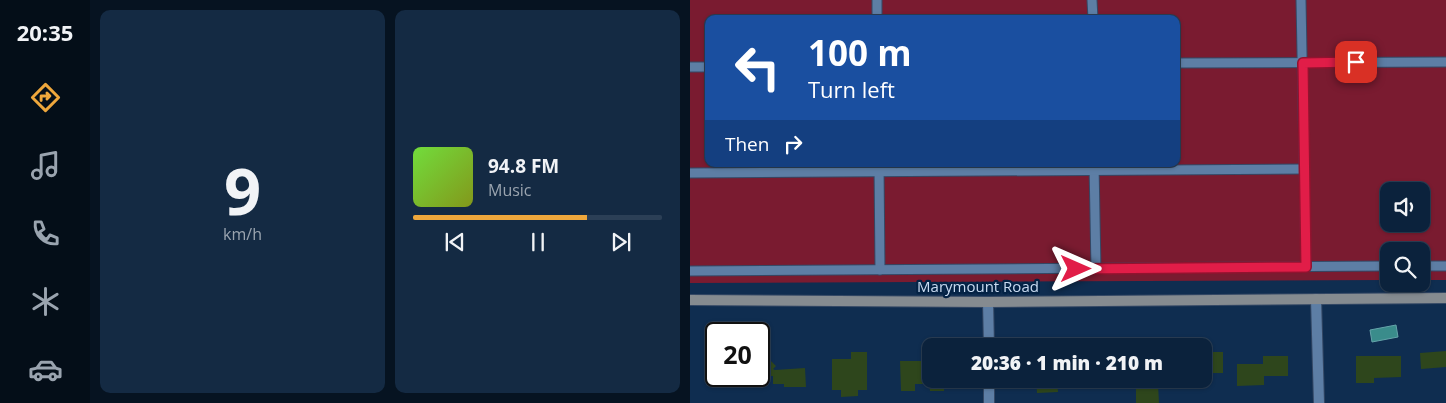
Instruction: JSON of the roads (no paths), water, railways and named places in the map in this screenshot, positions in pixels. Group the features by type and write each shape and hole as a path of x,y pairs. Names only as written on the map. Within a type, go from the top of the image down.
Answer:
{"street":[{"name":"Marymount Road","path":"690,300 988,302 1446,298"},
{"path":"1316,299 1319,403"},
{"path":"988,302 988,338"},
{"path":"989,388 989,403"}],"lane":[{"path":"877,0 877,15"},
{"path":"1092,0 1093,15"},
{"path":"1301,0 1306,267"},
{"path":"1180,64 1446,62"},
{"path":"690,67 705,66"},
{"path":"690,173 879,168 1094,167 1304,169"},
{"path":"1094,167 1096,269"},
{"path":"879,168 880,270"},
{"path":"690,271 1380,266"},
{"path":"1430,266 1446,266"}]}
